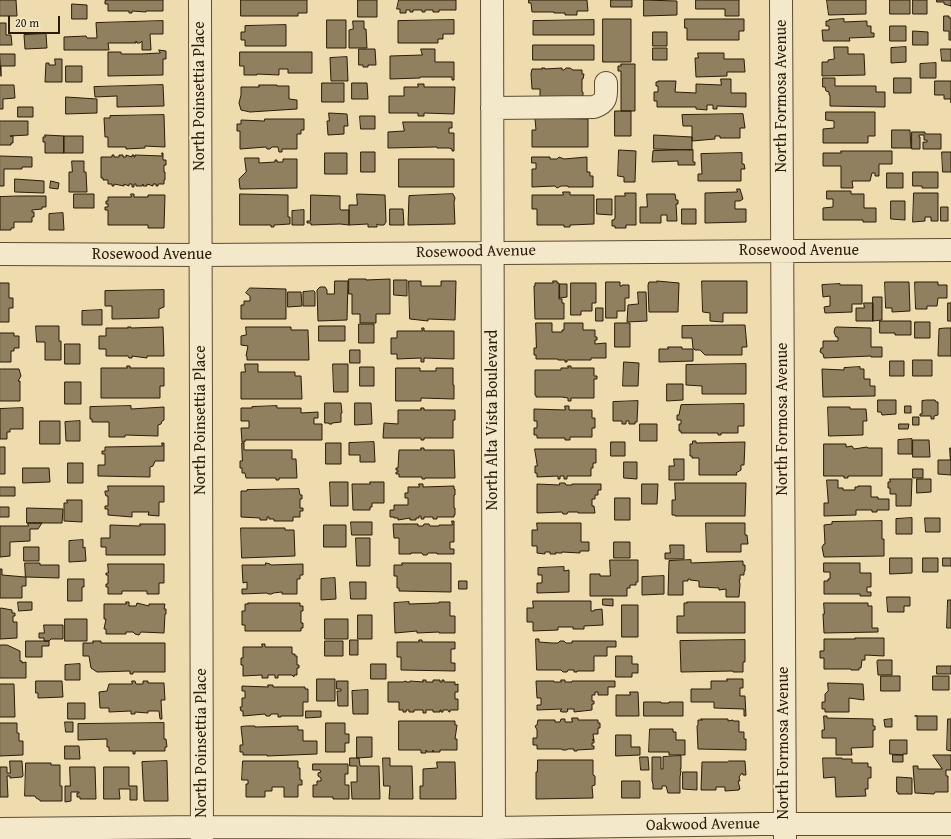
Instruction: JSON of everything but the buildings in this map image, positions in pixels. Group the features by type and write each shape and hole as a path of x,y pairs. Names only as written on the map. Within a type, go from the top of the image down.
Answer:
{"street":[{"name":"North Poinsettia Place","path":"200,0 202,833"},
{"name":"North Alta Vista Boulevard","path":"492,0 494,834"},
{"name":"North Formosa Avenue","path":"781,0 785,832"},
{"path":"492,108 594,107 605,101 606,82"},
{"name":"Rosewood Avenue","path":"0,254 201,255 951,250"},
{"name":"Oakwood Avenue","path":"0,829 202,833 494,834 785,832 951,824"}]}
